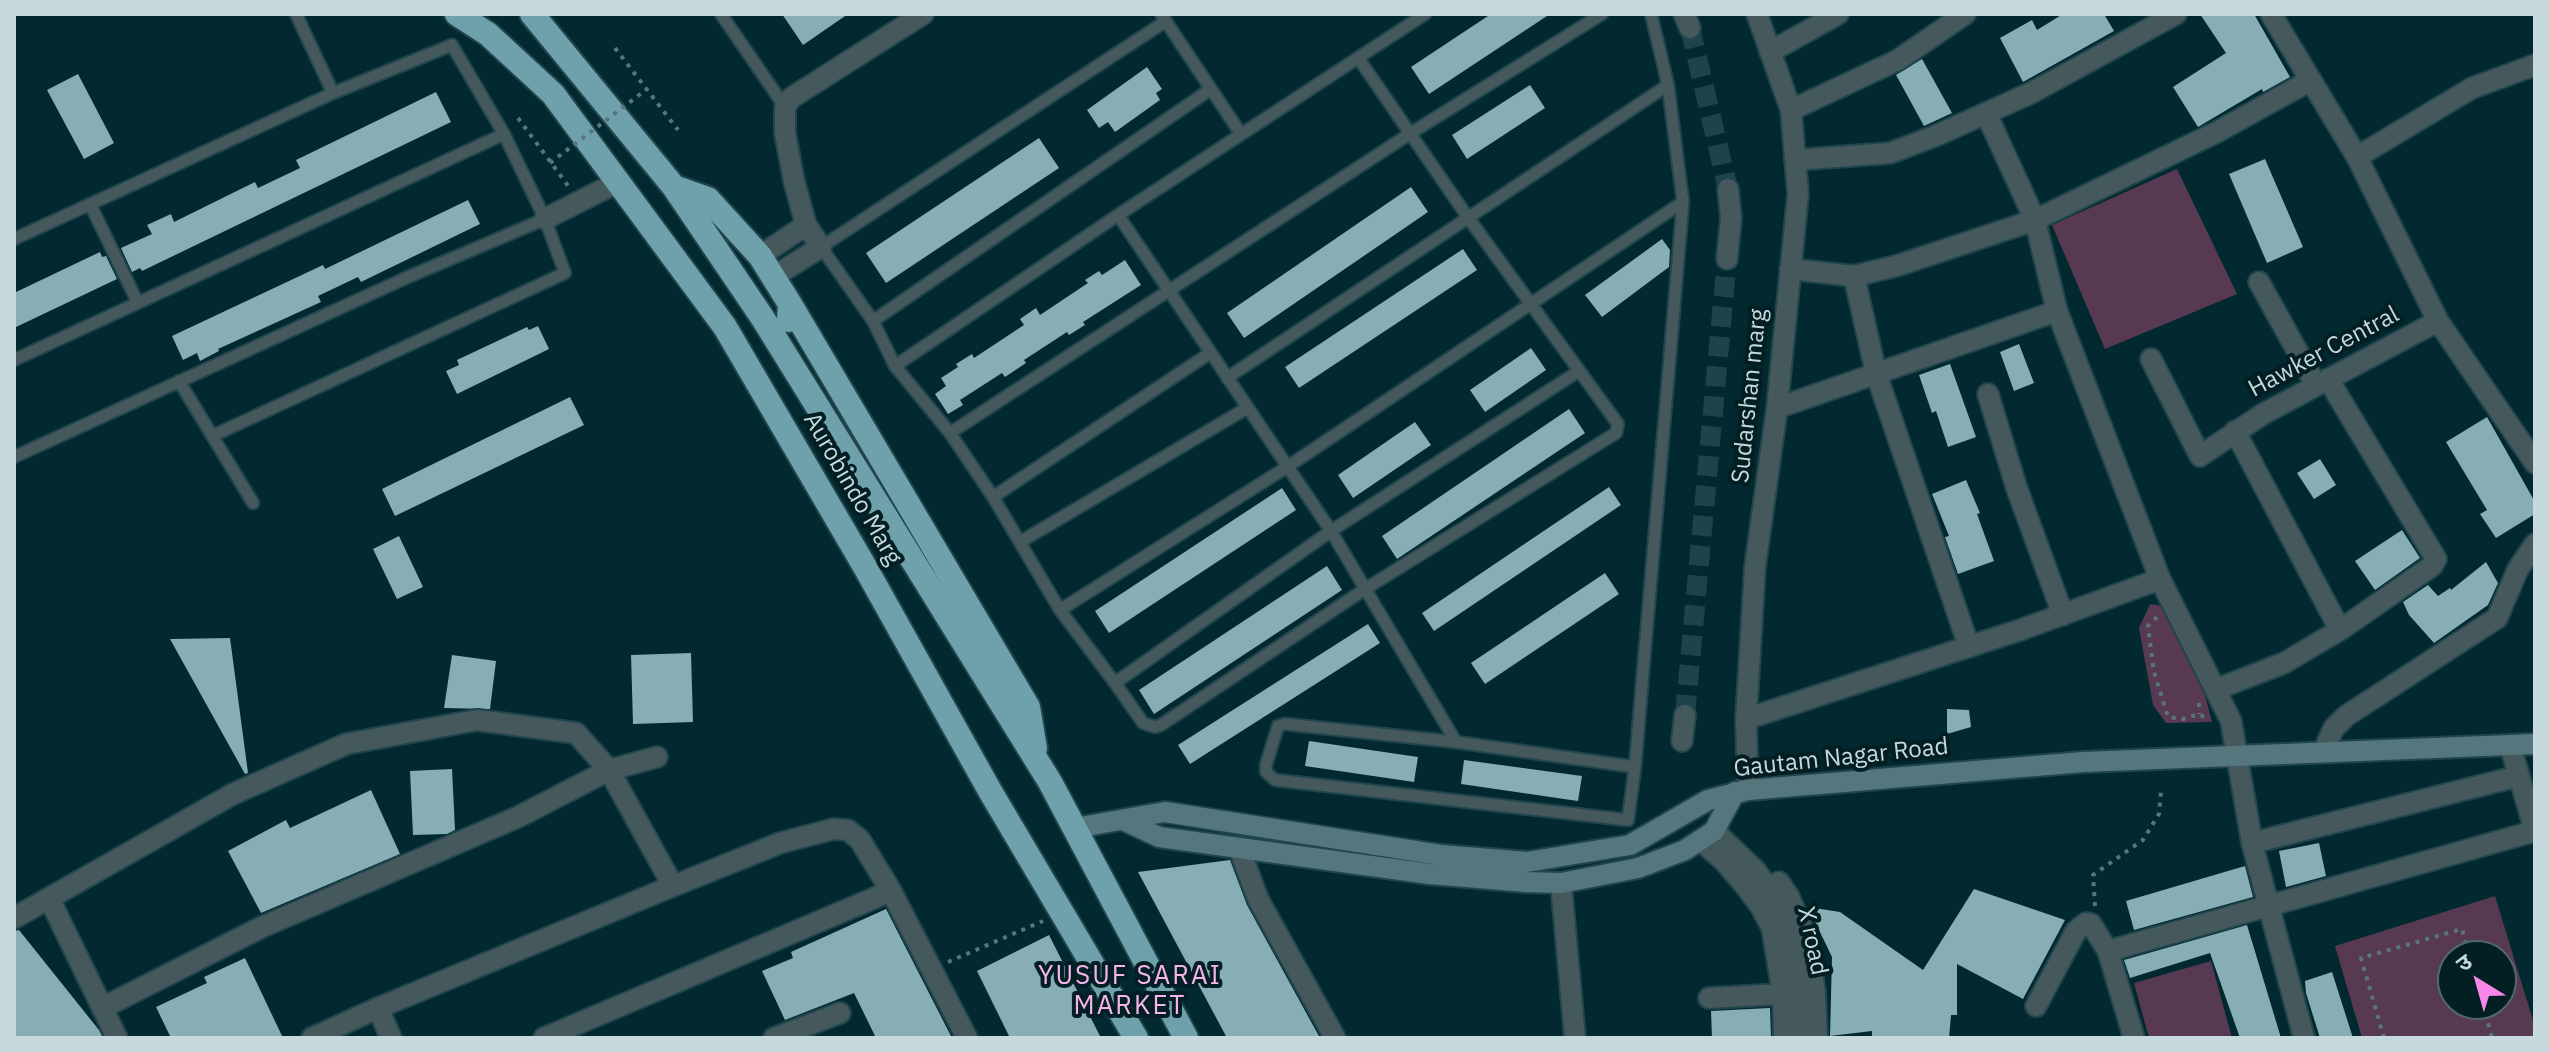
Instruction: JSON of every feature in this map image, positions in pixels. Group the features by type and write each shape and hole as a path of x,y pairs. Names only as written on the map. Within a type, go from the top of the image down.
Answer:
{"highway":[{"name":"Aurobindo Marg","path":"457,14 488,34 553,94 725,327 1136,1038"},
{"name":"Aurobindo Marg","path":"532,16 674,187 789,360 1038,764 1186,1038"},
{"path":"674,187 708,199 766,267 790,304 1028,707 1038,764"},
{"path":"789,360 790,304"}],"street":[{"path":"472,14 488,34"},
{"path":"766,267 821,247 806,225 793,180 785,133 785,107 791,98 923,14"},
{"name":"Sudarshan marg","path":"1742,791 1755,567 1777,408 1798,194 1791,110 1757,14"},
{"path":"1770,52 1838,14"},
{"path":"1791,110 1898,60 1965,14"},
{"path":"1795,160 1890,153 2031,93 2176,14"},
{"path":"2271,14 2357,157 2438,321 2535,463"},
{"path":"2357,157 2472,88 2535,65"},
{"path":"1790,269 1854,276 1896,266 2035,220 2217,132 2311,80"},
{"path":"1986,113 2035,220 2057,311 2160,579 2208,691 2231,721 2252,843 2304,1038"},
{"path":"545,219 618,182"},
{"path":"1727,259 1731,218 1728,189"},
{"path":"766,267 806,225"},
{"path":"1854,276 1876,373 1969,647"},
{"path":"2208,691 2284,663 2340,630 2432,566 2436,559 2259,282"},
{"path":"1777,408 2057,311"},
{"name":"Hawker Central","path":"2151,359 2200,456 2235,431 2438,321"},
{"path":"1988,394 2017,489 2063,615"},
{"path":"2235,431 2340,630"},
{"path":"2323,752 2334,728 2346,716 2497,618 2518,569 2535,544"},
{"path":"1746,719 1969,647 2160,579"},
{"path":"1682,741 1685,715"},
{"path":"14,918 233,794 346,744 477,720 576,733 609,770 673,886"},
{"name":"Gautam Nagar Road","path":"1075,828 1165,812 1441,855 1527,862 1630,845 1708,800 1742,791 2083,762 2535,744"},
{"path":"2108,951 2535,831 2510,745"},
{"path":"102,1008 262,927 518,817 609,770 657,757"},
{"path":"2252,843 2519,776"},
{"path":"1123,820 1159,837 1430,874 1561,883 1638,868 1685,850 1707,835 1742,791"},
{"path":"312,1038 780,843 833,829 848,830 860,840 891,891 967,1038"},
{"path":"1707,835 1761,907 1772,928 1783,994 1784,1038"},
{"name":"X road","path":"1707,835 1735,850 1756,871 1778,902 1792,956 1799,1038"},
{"path":"1239,848 1258,899 1335,1038"},
{"path":"1735,850 1770,870 1789,897 1807,939 1817,1038"},
{"path":"1561,883 1575,1038"},
{"path":"544,1038 891,891"},
{"path":"49,898 117,1038"},
{"path":"2036,1006 2076,931 2086,923 2096,928 2108,951 2134,1038"},
{"path":"1709,998 1783,994"},
{"path":"378,1008 391,1038"},
{"path":"774,1038 840,1013"}],"lane":[{"path":"296,14 333,93"},
{"path":"721,14 785,107"},
{"path":"895,366 1118,215 1425,14"},
{"path":"950,433 1411,133 1602,14"},
{"path":"1635,767 1456,742 1282,724 1278,726 1266,772 1275,780 1628,820 1635,767 1683,202 1668,85 1651,14"},
{"path":"1241,134 1164,18 821,247 873,321 895,366 950,433 993,497 1060,610 1143,723 1155,727 1365,589 1614,436 1618,424 1467,216 1359,59"},
{"path":"14,239 333,93 452,45 504,134 545,219 565,273 212,436"},
{"path":"1227,378 1668,85"},
{"path":"873,321 1211,89"},
{"path":"14,360 504,134"},
{"path":"1060,610 1287,467 1683,202"},
{"path":"90,204 138,303"},
{"path":"1118,215 1331,531 1456,742"},
{"path":"14,457 408,277 545,219"},
{"path":"993,497 1210,353"},
{"path":"1115,683 1331,531 1579,371"},
{"path":"179,381 253,503"},
{"path":"1020,542 1247,408"}],"path":[{"path":"615,48 678,130"},
{"path":"550,163 647,89"},
{"path":"518,118 580,202"},
{"path":"2169,614 2156,618 2148,626 2158,685 2168,717 2183,719 2199,714 2212,722"},
{"path":"2199,714 2208,691"},
{"path":"2096,928 2093,875 2143,840 2159,814 2161,791"},
{"path":"931,969 1062,912"},
{"path":"2384,1038 2361,958 2462,929 2465,940"}],"shaded area":[{"path":"2177,169 2237,294 2105,349 2052,225"},
{"path":"2150,604 2182,609 2212,722 2166,723 2153,705 2139,628"},
{"path":"2495,896 2508,940 2437,940 2437,1020 2517,1020 2517,968 2535,1027 2535,1038 2362,1038 2335,946"},
{"path":"2211,961 2232,1038 2149,1038 2134,983"}],"building":[{"path":"782,14 848,14 803,45"},
{"path":"1491,14 1550,14 1429,94 1411,67"},
{"path":"2063,14 2104,14 2114,31 2023,82 2000,38 2032,20 2037,30"},
{"path":"2200,14 2254,14 2290,77 2263,92 2262,89 2198,127 2173,87 2226,53"},
{"path":"1922,59 1952,113 1924,126 1896,75"},
{"path":"1147,67 1162,89 1156,93 1160,100 1115,132 1108,122 1099,128 1087,110"},
{"path":"78,74 114,143 84,159 47,90"},
{"path":"1530,85 1545,108 1467,159 1452,135"},
{"path":"436,92 451,122 142,271 140,268 132,272 121,248 152,234 147,225 171,214 174,222 255,182 258,188 300,168 296,160"},
{"path":"1039,138 1059,168 886,283 866,253"},
{"path":"2265,159 2303,247 2267,263 2229,174"},
{"path":"1411,187 1428,212 1244,338 1227,313"},
{"path":"468,200 480,224 361,282 358,277 318,296 321,302 218,349 200,361 197,353 183,360 172,336 323,265 325,269"},
{"path":"1662,239 1670,250 1669,267 1602,317 1585,295"},
{"path":"1463,249 1477,270 1299,388 1285,367"},
{"path":"100,252 102,257 106,256 117,279 14,328 14,293"},
{"path":"1125,260 1141,285 1083,322 1085,325 1069,335 1067,332 1024,360 1026,363 1005,377 1002,373 960,400 963,405 948,414 935,394 946,386 941,378 958,367 956,364 972,354 974,358 1024,325 1020,319 1036,308 1040,315 1088,283 1085,280 1099,271 1102,275"},
{"path":"538,326 549,349 457,394 446,371 459,365 457,360 527,327 529,330"},
{"path":"2019,344 2034,383 2014,391 2000,352"},
{"path":"1531,348 1546,370 1485,412 1470,390"},
{"path":"1950,364 1976,437 1948,447 1919,375"},
{"path":"570,397 584,425 395,516 382,489"},
{"path":"1569,409 1585,433 1397,559 1382,536"},
{"path":"2487,417 2535,502 2535,514 2496,538 2480,514 2487,510 2446,442"},
{"path":"1415,422 1431,445 1353,498 1338,475"},
{"path":"2320,459 2336,485 2314,499 2297,473"},
{"path":"1966,480 1980,513 1977,514 1994,561 1958,574 1945,537 1949,536 1932,494"},
{"path":"1609,487 1621,505 1434,631 1422,613"},
{"path":"1282,488 1296,510 1109,633 1095,611"},
{"path":"2402,530 2420,558 2375,590 2355,561"},
{"path":"399,536 423,587 397,599 373,549"},
{"path":"2486,562 2498,583 2488,605 2434,643 2409,615 2403,602 2428,585 2438,596 2451,590"},
{"path":"1327,566 1342,590 1154,714 1139,690"},
{"path":"1605,573 1619,594 1485,684 1471,663"},
{"path":"1368,624 1380,643 1190,764 1178,745"},
{"path":"230,638 248,773 245,774 170,639"},
{"path":"691,653 693,722 633,724 631,655"},
{"path":"452,655 496,661 490,709 444,708"},
{"path":"1947,709 1969,710 1971,727 1947,734"},
{"path":"1309,741 1418,757 1414,782 1305,766"},
{"path":"1464,760 1582,776 1578,801 1461,784"},
{"path":"452,769 455,830 447,834 413,835 410,771"},
{"path":"371,790 400,854 261,913 228,851 286,820 290,828"},
{"path":"2319,843 2326,876 2286,887 2279,851"},
{"path":"1230,860 1247,905 1320,1038 1227,1038 1138,872"},
{"path":"2245,866 2253,897 2134,930 2126,901"},
{"path":"1974,889 2065,920 2023,999 1957,964 1957,1015 1951,1015 1949,1038 1872,1038 1872,1031 1830,1036 1832,957 1808,907 1840,912 1923,970"},
{"path":"886,909 952,1038 876,1038 854,993 785,1020 762,971 793,958 791,952"},
{"path":"2247,925 2281,1038 2240,1038 2210,953 2130,978 2124,960"},
{"path":"19,930 103,1038 14,1038 14,931"},
{"path":"1049,935 1101,1038 1010,1038 977,971"},
{"path":"245,958 283,1038 171,1038 156,1007 207,983 204,977"},
{"path":"2332,972 2353,1038 2320,1038 2305,981"},
{"path":"1770,1008 1771,1038 1712,1038 1711,1011"}],"tunnel":[{"path":"1690,28 1728,189"},
{"path":"1685,715 1727,259"}],"district":[{"name":"YUSUF SARAI MARKET","path":"1130,991"}]}
